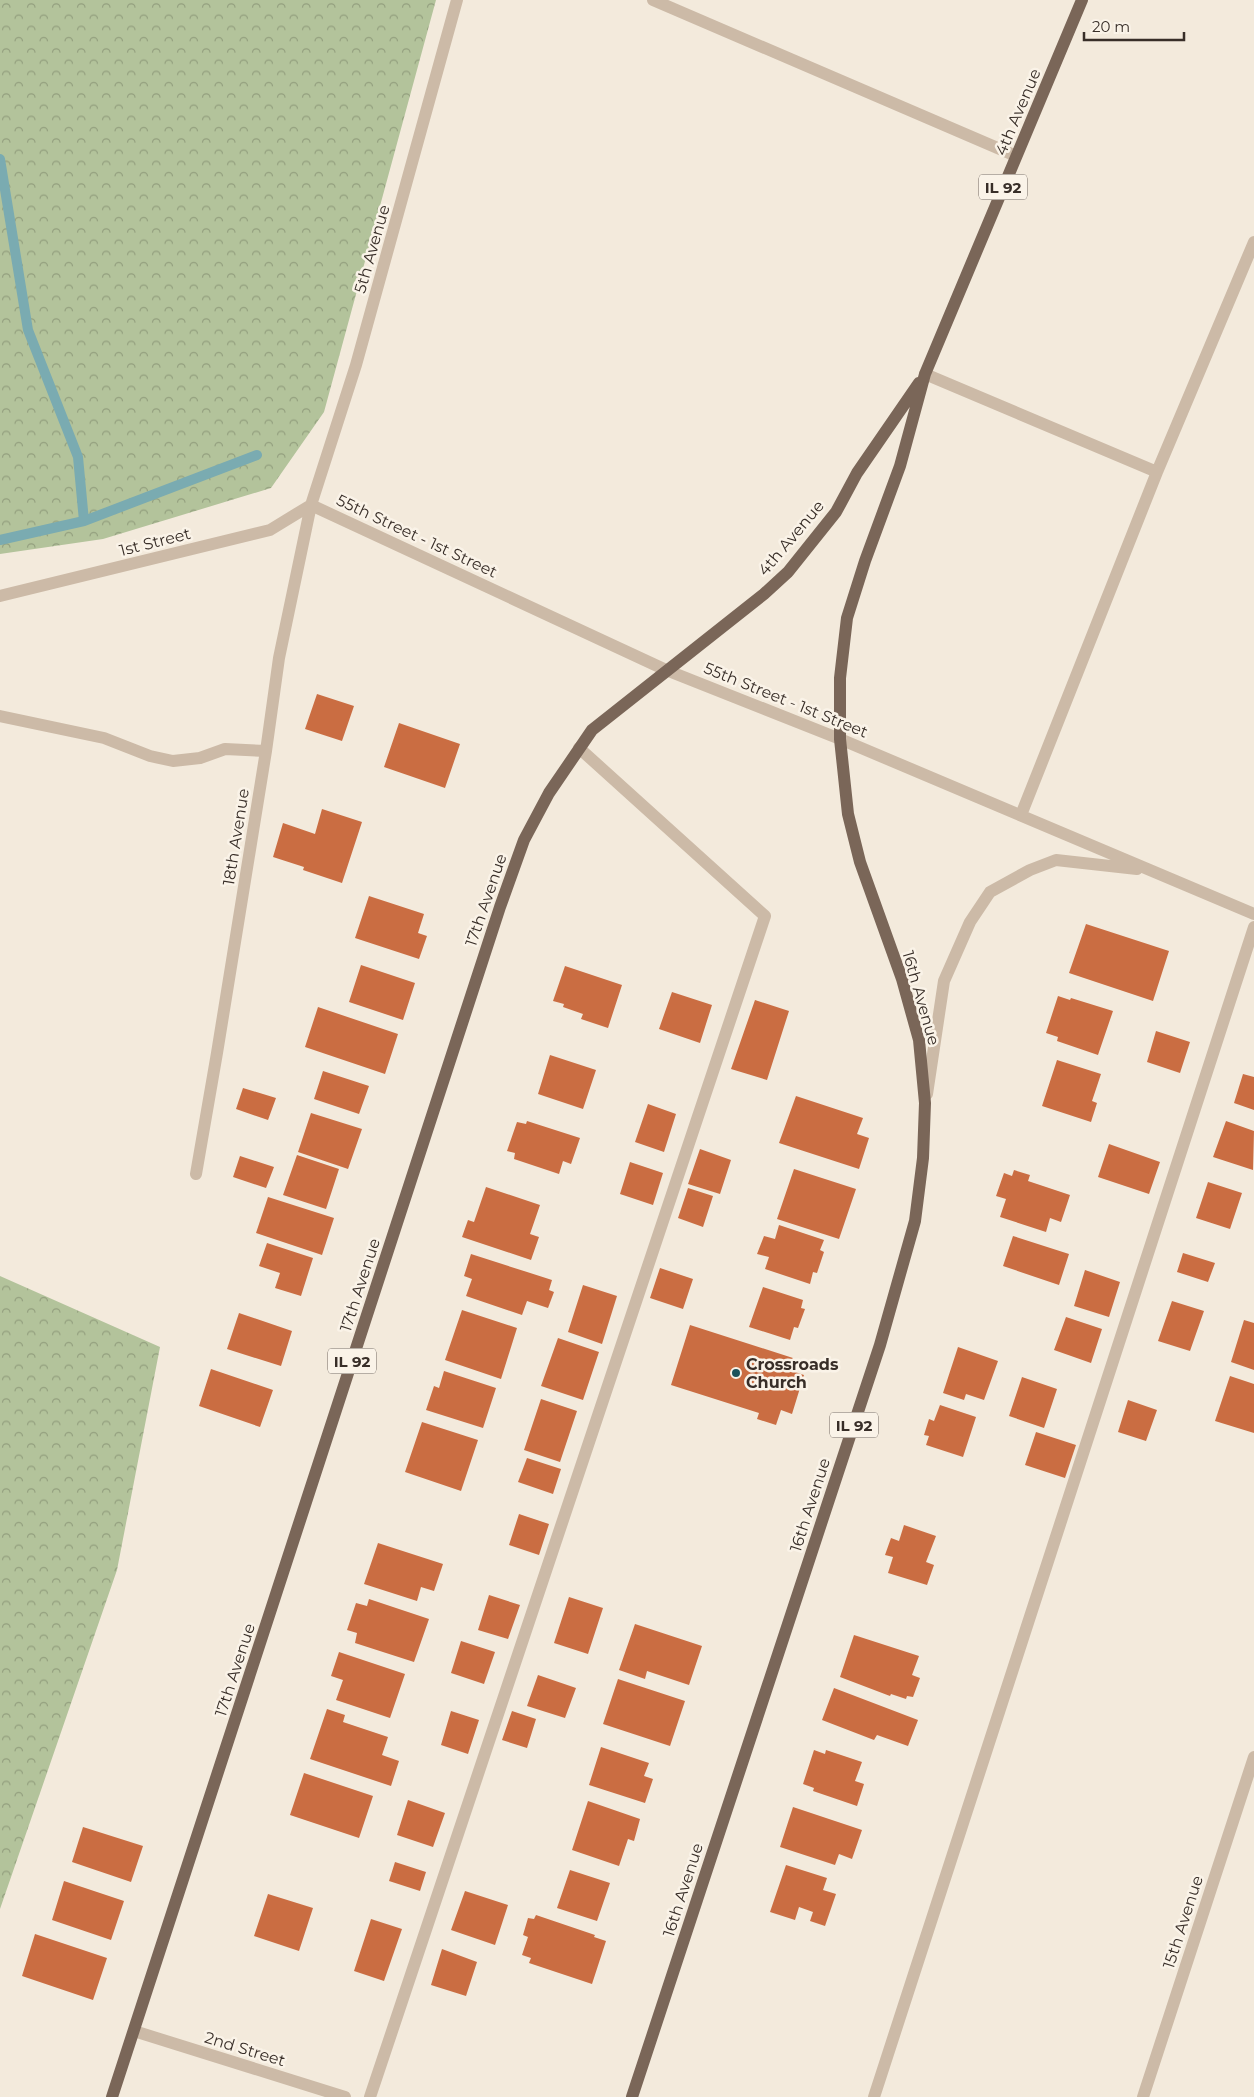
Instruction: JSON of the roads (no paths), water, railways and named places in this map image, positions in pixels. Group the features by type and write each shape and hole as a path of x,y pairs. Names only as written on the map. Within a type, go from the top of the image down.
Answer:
{"main road":[{"name":"4th Avenue","path":"840,739 840,678 847,618 864,561 900,466 925,374 1082,0"},
{"name":"4th Avenue","path":"666,670 764,594 788,572 836,512 857,473 925,374"},
{"name":"17th Avenue","path":"112,2097 500,907 524,840 549,793 592,730 666,670"},
{"name":"16th Avenue","path":"632,2097 880,1345 914,1221 923,1158 925,1103 919,1040 902,979 860,862 848,814 840,739"}],"street":[{"name":"5th Avenue","path":"311,505 356,365 457,0"},
{"path":"653,0 1016,156"},
{"path":"1021,815 1157,472 1254,242"},
{"path":"925,374 1157,472"},
{"name":"1st Street","path":"0,596 270,530 311,505"},
{"name":"55th Street - 1st Street","path":"311,505 666,670 840,739 1254,914"},
{"name":"18th Avenue","path":"196,1174 266,751 279,658 311,505"},
{"path":"0,716 104,738 150,756 173,762 200,758 225,749 266,751"},
{"path":"370,2097 765,916 579,748"},
{"path":"925,1103 944,981 970,922 990,892 1030,870 1056,860 1152,870"},
{"path":"874,2097 1254,927"},
{"name":"15th Avenue","path":"1142,2097 1254,1757"},
{"name":"2nd Street","path":"134,2031 345,2097"}],"waterway":[{"path":"0,159 28,330 78,457 84,521"},
{"path":"0,540 84,521 257,455"}],"place":[{"name":"Crossroads Church","path":"736,1373"}]}
